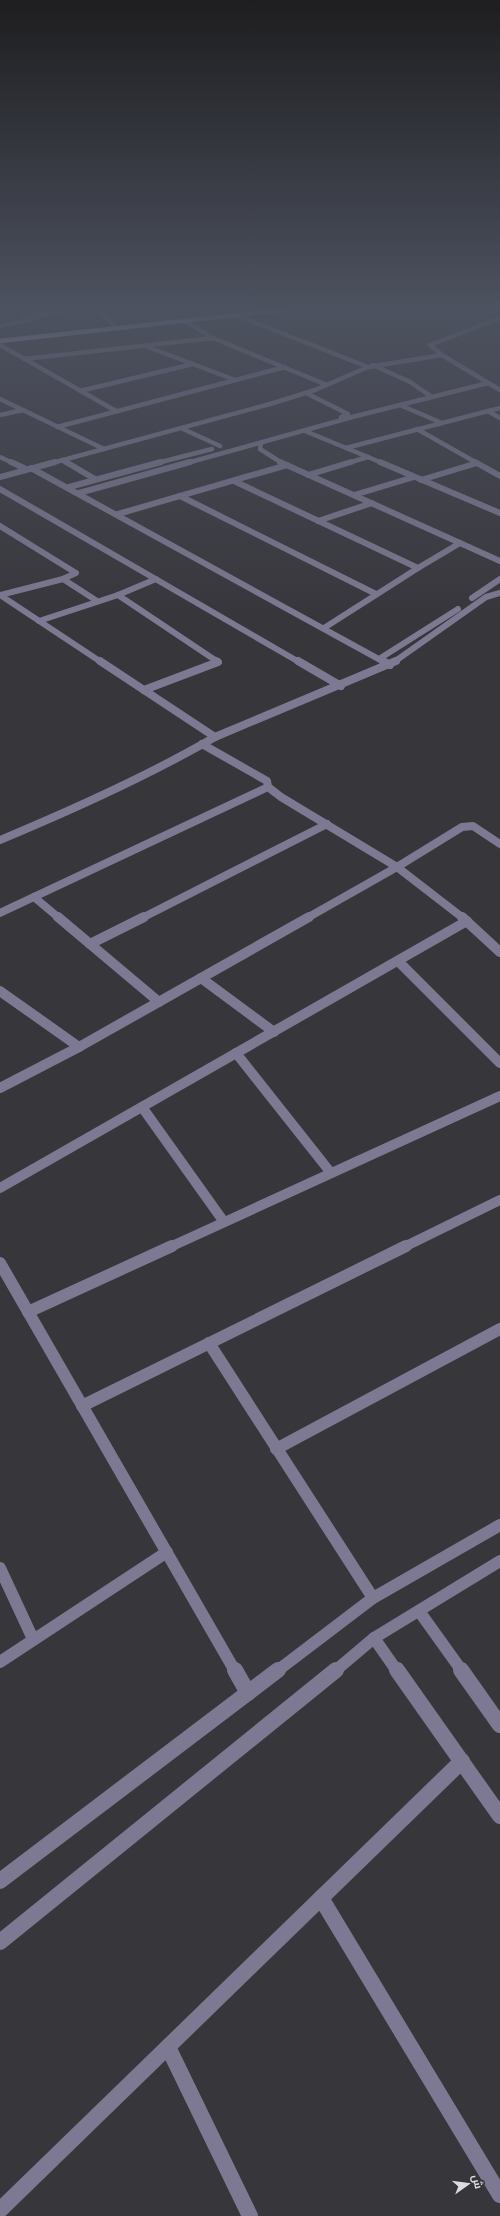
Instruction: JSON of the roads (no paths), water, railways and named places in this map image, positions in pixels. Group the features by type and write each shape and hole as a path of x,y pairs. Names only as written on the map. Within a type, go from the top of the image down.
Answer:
{"street":[{"path":"26,411 104,449"},
{"path":"58,426 114,411"},
{"path":"0,477 240,411"},
{"path":"236,443 348,415 341,411"},
{"path":"79,493 377,411"},
{"path":"415,411 442,423"},
{"path":"346,448 486,411"},
{"path":"489,411 500,418"},
{"path":"0,415 15,412 94,451"},
{"path":"181,428 220,446"},
{"path":"417,430 500,476"},
{"path":"305,431 500,513"},
{"path":"261,443 260,450 287,465 500,561"},
{"path":"69,487 95,478 228,445"},
{"path":"0,457 69,487 390,665"},
{"path":"308,474 368,457"},
{"path":"62,460 95,478"},
{"path":"421,480 477,463"},
{"path":"118,514 287,465"},
{"path":"354,495 414,476"},
{"path":"234,481 418,568"},
{"path":"0,489 341,686"},
{"path":"180,496 376,594"},
{"path":"318,521 372,503"},
{"path":"0,526 76,573 0,595"},
{"path":"324,628 460,542"},
{"path":"63,578 98,601"},
{"path":"38,621 118,595 156,579"},
{"path":"379,659 447,616 500,579"},
{"path":"0,840 45,822 215,737 390,665 486,597 500,593"},
{"path":"0,595 215,737"},
{"path":"118,595 218,662 144,690"},
{"path":"202,744 267,781 268,786 281,797 397,866 467,922 500,952"},
{"path":"0,913 268,786"},
{"path":"90,944 327,824"},
{"path":"0,1088 79,1047 202,978 462,827 473,826 500,844"},
{"path":"34,897 159,1002"},
{"path":"0,1188 467,922"},
{"path":"398,961 500,1063"},
{"path":"202,978 274,1032"},
{"path":"0,991 79,1047"},
{"path":"236,1053 331,1173"},
{"path":"28,1312 500,1096"},
{"path":"142,1107 224,1222"},
{"path":"82,1406 500,1200"},
{"path":"0,1263 248,1693"},
{"path":"276,1449 500,1329"},
{"path":"209,1343 373,1598"},
{"path":"0,1881 373,1598 500,1525"},
{"path":"0,1662 167,1552"},
{"path":"0,1942 299,1702 374,1638 500,1561"},
{"path":"0,1568 33,1639"},
{"path":"419,1611 500,1725"},
{"path":"374,1638 500,1816"},
{"path":"0,2210 462,1761"},
{"path":"321,1898 500,2195"},
{"path":"168,2047 250,2216"}]}
